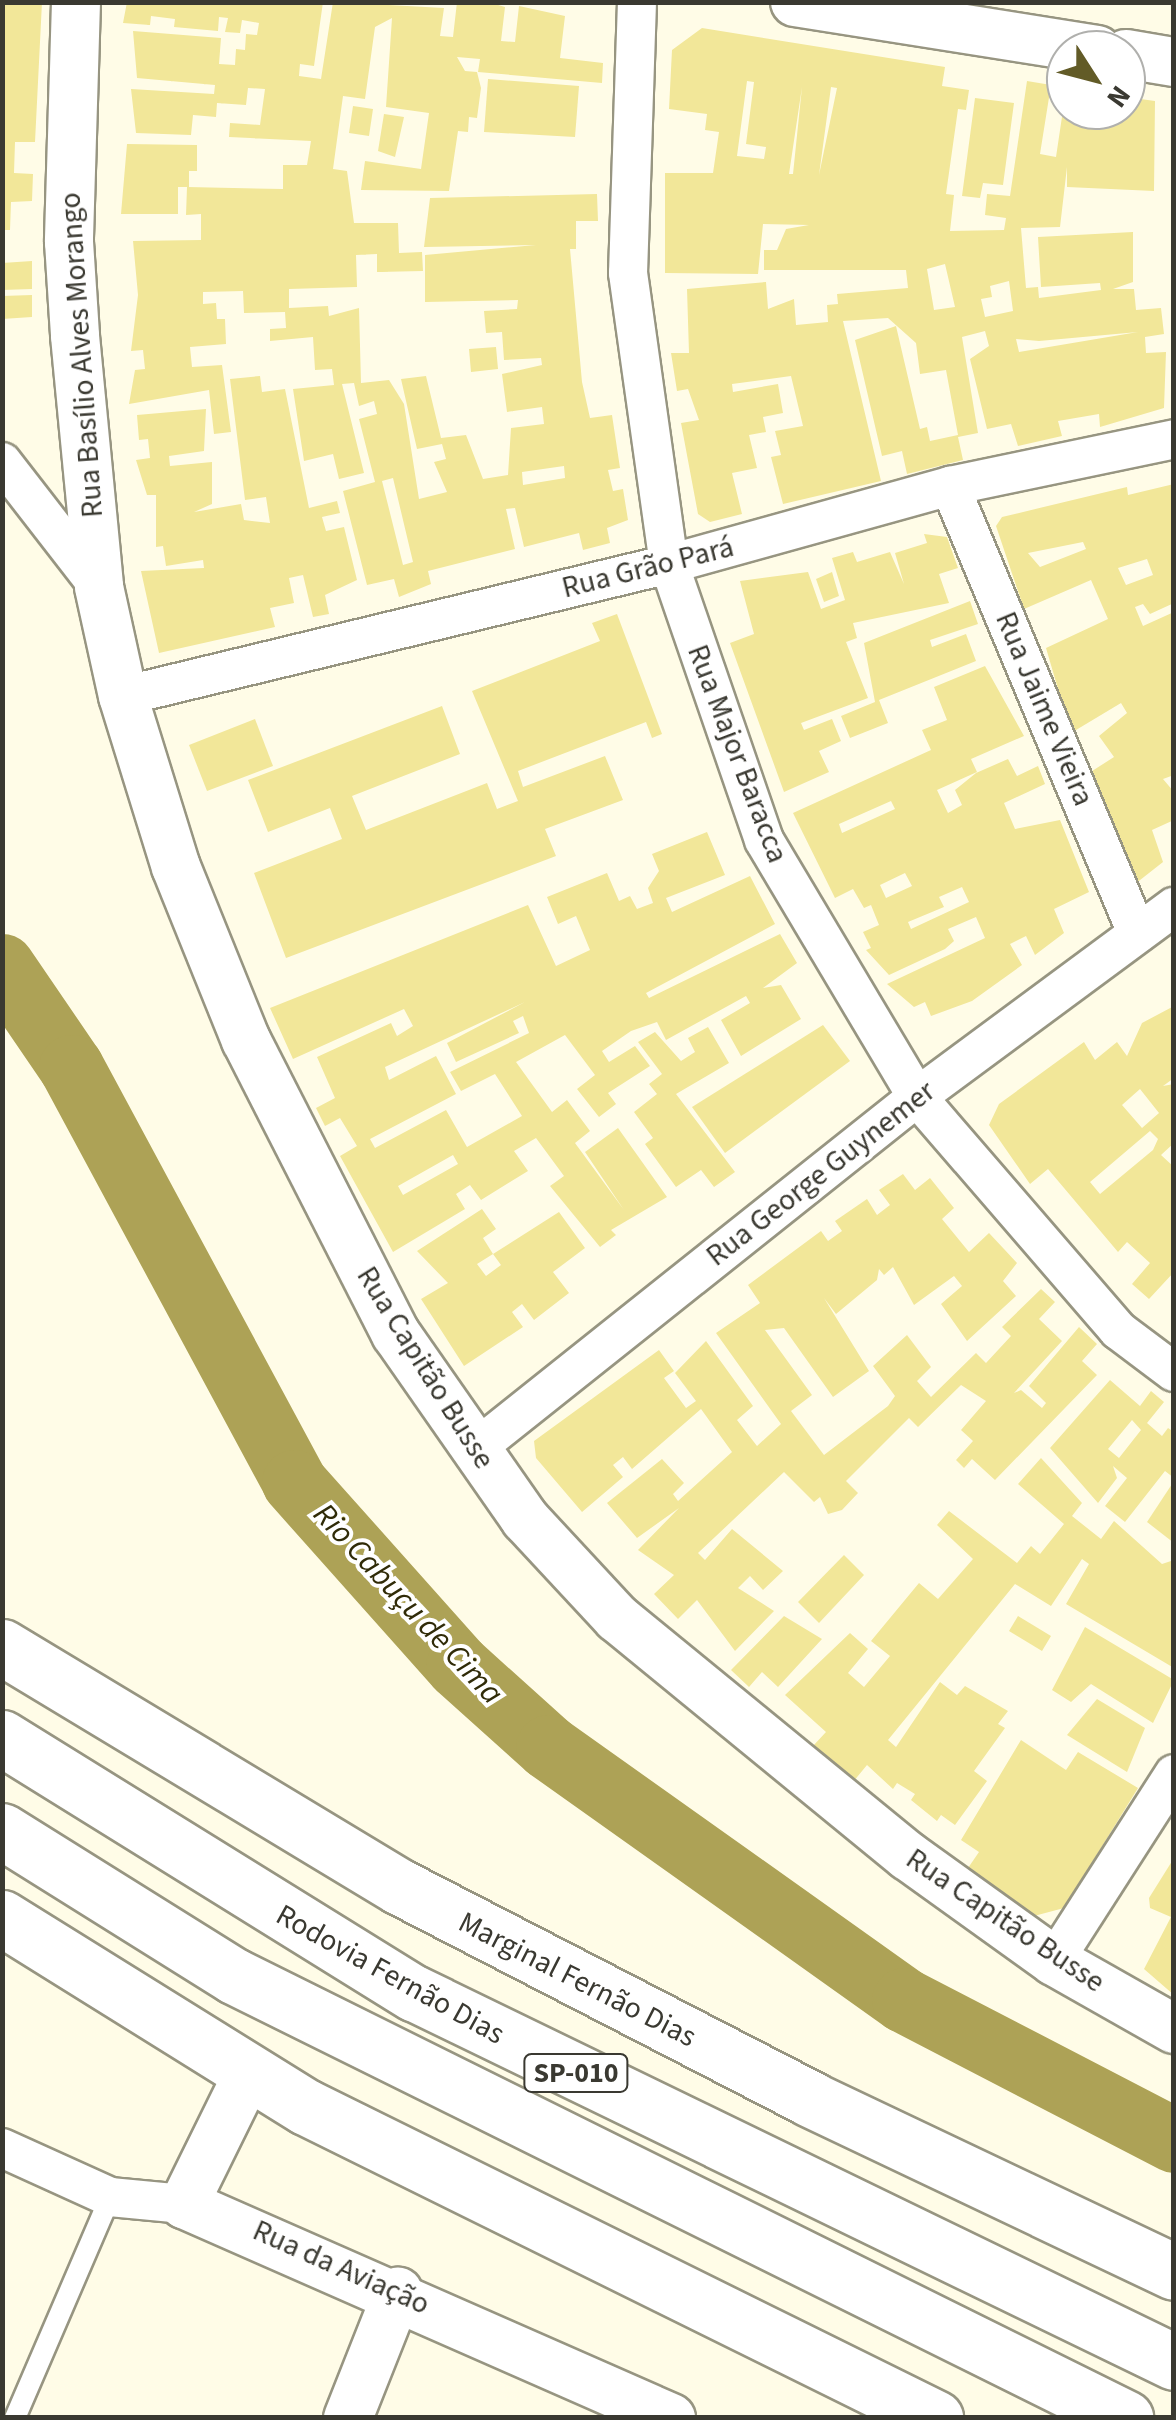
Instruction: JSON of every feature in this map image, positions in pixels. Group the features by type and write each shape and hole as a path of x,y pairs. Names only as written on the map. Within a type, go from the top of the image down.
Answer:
{"highway":[{"name":"Marginal Fernão Dias","path":"2,1647 400,1887 810,2099 1174,2272"},
{"name":"Rodovia Fernão Dias","path":"2,1738 414,1993 1174,2362"},
{"name":"SP-010","path":"2,1831 234,1976 1125,2418"},
{"path":"2,1918 248,2074 935,2418"}],"street":[{"name":"Rua Basílio Alves Morango","path":"76,2 69,242 98,587"},
{"name":"Rua Major Baracca","path":"636,2 628,274 669,564 764,840 917,1097 1107,1317 1174,1372"},
{"path":"795,2 1046,42"},
{"path":"1146,57 1174,62"},
{"name":"Rua Grão Pará","path":"123,696 669,564 950,486 1174,438"},
{"name":"Rua Capitão Busse","path":"2,462 98,587 123,696 176,868 277,1112 396,1334 474,1450 568,1572 616,1618 908,1856 1054,1961 1174,2029"},
{"name":"Rua Jaime Vieira","path":"950,486 1138,933"},
{"name":"Rua George Guynemer","path":"474,1450 917,1097 1174,907"},
{"path":"1054,1961 1174,1774"},
{"path":"184,2204 248,2074"},
{"name":"Rua da Aviação","path":"2,2148 110,2197 184,2204 398,2292 671,2418"},
{"path":"348,2418 398,2292"}],"lane":[{"path":"15,2418 110,2197"}],"building":[{"path":"2,2 42,2 35,142 15,142 14,173 33,174 32,201 11,202 10,230 2,230"},
{"path":"127,2 323,2 314,66 300,64 299,76 321,79 333,2 444,8 440,36 453,37 457,2 488,2 505,7 501,41 515,42 519,6 565,16 560,58 603,63 602,83 478,72 480,59 457,57 465,71 477,72 481,88 477,118 469,117 468,132 458,131 449,191 361,190 365,161 421,169 429,113 386,107 392,18 375,27 365,99 343,96 333,169 347,171 354,223 398,223 399,253 422,252 423,271 377,272 377,254 356,255 357,287 289,289 289,308 328,306 329,316 359,308 361,383 389,380 404,404 419,499 447,492 434,462 446,459 442,444 417,449 401,379 426,376 441,438 466,435 483,479 508,475 511,428 544,424 542,407 507,412 502,374 542,365 541,358 504,360 502,332 486,333 484,311 517,309 518,300 425,302 425,255 536,245 424,247 430,198 597,194 598,221 576,221 576,249 570,249 582,382 590,418 612,415 620,468 608,470 613,491 623,489 628,520 607,528 610,543 583,550 579,533 524,547 515,508 506,509 515,549 428,571 431,584 399,597 394,579 367,585 343,491 375,482 359,419 377,414 374,401 359,406 354,383 342,384 364,473 339,479 333,454 304,461 293,389 334,385 332,369 315,370 313,337 270,341 270,329 286,328 285,312 244,313 243,291 203,292 203,304 216,303 217,319 225,319 226,344 190,347 192,367 222,365 231,432 214,434 209,390 129,404 135,370 145,369 143,350 131,351 138,295 133,241 201,240 201,214 186,215 187,187 283,189 283,165 307,165 311,141 229,137 230,123 260,125 265,89 248,88 246,105 217,103 216,117 193,115 191,135 136,133 131,89 214,94 215,85 137,78 133,31 221,38 219,64 235,65 236,49 245,50 246,34 257,35 259,23 242,20 240,33 225,32 228,18 219,17 218,31 174,27 175,19 151,16 150,25 123,23","holes":["564,466 565,478 523,485 522,472","393,478 413,562 403,565 382,481"]},
{"path":"702,28 945,67 942,86 969,90 966,110 958,109 946,194 954,195 950,231 1004,230 1006,218 985,215 987,194 1010,196 1027,81 1046,84 1040,154 1056,157 1060,130 1146,130 1146,100 1155,101 1154,191 1067,187 1067,167 1060,227 1021,228 1026,288 1038,287 1039,298 1101,290 1100,283 1041,287 1038,237 1133,232 1133,282 1113,289 1134,289 1136,310 1161,308 1164,334 1145,337 1146,353 1166,352 1164,408 1100,427 1099,414 1058,421 1062,436 1018,446 1011,424 987,429 970,359 989,346 985,331 962,337 978,433 958,437 963,460 907,474 902,451 882,456 855,340 896,326 920,429 927,427 930,441 958,435 946,370 920,374 916,343 888,318 843,321 881,481 783,504 771,457 781,455 775,431 803,426 791,376 732,384 733,392 778,384 783,413 763,417 766,432 749,435 757,468 732,473 742,514 710,522 698,514 681,423 699,420 688,389 677,391 671,353 689,353 687,289 766,282 768,309 794,299 796,325 828,322 827,305 838,304 837,294 908,288 906,270 764,270 764,250 777,250 786,229 809,225 763,224 758,274 665,273 665,173 713,173 719,132 705,130 707,114 669,109 672,50","holes":["747,81 754,82 746,144 766,147 764,159 737,156","802,87 793,174 789,174","831,87 837,88 819,175","945,264 955,307 934,310 927,269","1009,281 1013,311 985,317 981,299 992,297 990,286","1138,332 1019,352 1016,339 1039,341"]},
{"path":"488,79 579,86 575,137 484,132"},
{"path":"975,98 1014,103 1003,185 983,183 980,198 962,196"},
{"path":"353,106 373,109 369,136 349,133"},
{"path":"384,114 404,117 395,157 378,151"},
{"path":"127,144 197,145 197,171 189,171 189,187 178,187 178,214 121,214"},
{"path":"32,261 32,289 2,290 2,263"},
{"path":"32,295 32,317 2,319 2,296"},
{"path":"496,347 498,369 471,372 469,349"},
{"path":"260,376 262,392 285,389 309,508 337,501 340,513 322,517 326,531 344,527 357,580 325,595 329,614 313,617 303,575 289,578 294,603 270,608 275,627 159,653 141,571 204,568 203,560 166,566 163,546 156,547 156,495 147,495 136,460 150,458 148,439 139,440 137,415 206,409 204,451 169,456 170,466 212,462 212,504 194,512 241,504 244,520 270,523 266,497 245,500 230,379"},
{"path":"1174,484 1174,603 1150,614 1143,604 1135,607 1143,626 1174,612 1174,775 1163,779 1174,792 1174,820 1152,830 1163,862 1135,884 1089,773 1114,757 1099,736 1127,713 1121,703 1071,733 1046,648 1108,619 1091,580 1024,609 996,526 1002,517 1127,487 1128,495","holes":["1083,542 1086,549 1040,567 1028,553","1147,559 1153,575 1126,585 1118,568"]},
{"path":"924,534 947,537 958,568 939,574 949,603 853,623 857,638 846,642 868,698 801,723 804,730 832,719 841,741 819,751 829,772 784,792 730,643 754,634 740,581 808,572 821,609 845,600 832,558 853,552 857,562 890,552 904,584 895,553 927,543"},
{"path":"832,572 839,596 824,602 816,579"},
{"path":"970,601 978,624 930,640 932,647 966,634 976,661 879,700 888,723 850,738 841,716 875,702 864,643"},
{"path":"617,614 662,734 652,738 646,722 518,771 523,787 605,756 623,800 545,829 556,856 286,958 254,873 342,839 330,808 268,832 248,780 442,706 460,754 352,796 366,830 487,783 497,809 518,801 472,691 600,641 592,623"},
{"path":"985,666 1024,736 971,759 977,772 937,790 948,813 962,805 955,790 976,773 1008,759 1017,776 1038,766 1045,784 1004,803 1015,829 1060,820 1089,892 1054,909 1064,933 1035,955 1026,936 1010,944 1022,965 972,1001 931,1016 925,1002 914,1007 887,984 985,938 976,917 948,929 954,941 945,949 889,975 866,950 871,948 863,932 879,925 871,905 864,908 853,889 835,898 793,813 931,750 922,730 947,720 934,687","holes":["891,801 895,809 842,833 839,824","905,873 912,886 886,898 880,885","962,887 969,902 911,929 908,922 944,907 939,897"]},
{"path":"255,719 273,766 207,791 189,745"},
{"path":"707,832 725,875 666,898 672,912 750,876 775,924 646,993 649,998 780,934 797,963 763,988 781,985 801,1019 741,1056 721,1020 750,1003 746,996 666,1040 657,1022 631,1031 602,1051 609,1062 635,1046 650,1066 608,1093 616,1104 599,1117 577,1089 595,1075 565,1035 516,1062 552,1112 567,1100 590,1131 575,1143 624,1210 585,1152 618,1128 667,1197 611,1230 616,1235 600,1247 550,1186 564,1176 536,1138 514,1151 528,1171 481,1200 470,1185 456,1194 465,1209 393,1252 340,1156 357,1146 340,1118 325,1126 316,1108 335,1098 317,1057 391,1023 397,1036 413,1026 404,1009 293,1059 270,1008 528,905 556,966 590,950 576,916 558,924 547,897 607,873 619,901 630,896 637,909 653,903 648,888 659,871 652,854","holes":["525,1002 447,1043 456,1062 519,1033 513,1021 523,1016 529,1033 450,1072 461,1091 495,1074 522,1116 467,1147 446,1110 375,1148 370,1139 456,1094 436,1056 389,1080 385,1067","453,1155 458,1164 403,1195 398,1186"]},
{"path":"1174,1006 1174,1078 1163,1086 1174,1084 1174,1143 1161,1155 1174,1167 1174,1272 1149,1299 1132,1284 1150,1263 1127,1242 1118,1252 1048,1169 1030,1184 989,1125 999,1104 1084,1042 1095,1060 1117,1042 1127,1056 1142,1023","holes":["1140,1089 1159,1113 1142,1128 1122,1105","1150,1131 1158,1139 1153,1150 1100,1194 1090,1182"]},
{"path":"823,1025 850,1061 725,1153 692,1107"},
{"path":"708,1027 729,1063 676,1094 735,1172 714,1187 701,1170 676,1187 645,1144 653,1138 634,1112 657,1094 649,1084 662,1074 638,1042 655,1032 681,1061 695,1052 688,1038"},
{"path":"903,1174 915,1190 930,1178 954,1208 942,1219 969,1252 989,1233 1017,1263 1003,1281 1016,1296 967,1341 941,1304 962,1286 954,1276 914,1305 893,1267 884,1275 879,1269 877,1280 836,1314 824,1298 869,1371 833,1397 784,1328 765,1330 812,1395 791,1411 824,1455 888,1406 895,1396 873,1366 907,1335 931,1367 917,1381 931,1397 976,1353 986,1363 1011,1336 1002,1327 1041,1289 1055,1302 1039,1319 1062,1341 1014,1393 1021,1390 1042,1408 1046,1403 1029,1386 1079,1327 1097,1344 1082,1361 1097,1375 995,1480 972,1459 964,1468 956,1460 973,1441 961,1430 986,1401 961,1385 918,1427 909,1418 846,1481 858,1493 842,1510 828,1514 820,1497 814,1502 784,1472 698,1553 705,1560 732,1529 783,1571 763,1590 750,1576 738,1588 774,1611 735,1651 697,1600 678,1619 654,1594 674,1575 638,1550 679,1508 637,1538 607,1503 662,1459 684,1483 673,1494 678,1501 732,1452 701,1409 632,1469 623,1457 613,1465 623,1477 582,1512 536,1458 534,1441 659,1350 674,1371 664,1378 686,1408 696,1401 675,1373 706,1341 753,1406 737,1420 757,1446 781,1424 716,1333 760,1303 748,1285 821,1231 828,1241 842,1231 835,1221 867,1199 877,1215 890,1205 879,1190"},
{"path":"482,1209 496,1229 483,1238 493,1254 559,1212 585,1248 553,1272 569,1293 534,1320 522,1304 512,1312 523,1327 464,1366 421,1299 448,1283 417,1251","holes":["493,1254 501,1265 486,1276 477,1264"]},
{"path":"1110,1380 1140,1406 1151,1391 1164,1402 1147,1423 1162,1436 1168,1428 1174,1432 1174,1478 1165,1471 1125,1522 1105,1506 1127,1478 1113,1466 1117,1478 1098,1503 1050,1448","holes":["1132,1420 1141,1430 1119,1458 1108,1449"]},
{"path":"1041,1458 1082,1503 1072,1516 1101,1539 1114,1521 1162,1564 1174,1560 1174,1668 1066,1604 1089,1564 1082,1559 1051,1606 1015,1584 888,1740 896,1747 940,1682 957,1695 965,1686 1008,1711 998,1724 1005,1728 974,1771 987,1781 955,1825 941,1815 937,1821 911,1800 915,1794 897,1783 893,1789 867,1765 853,1782 813,1746 826,1732 785,1695 850,1633 868,1649 848,1673 864,1687 890,1656 871,1641 919,1583 938,1599 973,1559 937,1525 949,1511 1017,1563 1031,1546 1040,1554 1064,1524 1018,1484"},
{"path":"1174,1481 1174,1543 1147,1522"},
{"path":"844,1555 864,1575 819,1623 798,1602"},
{"path":"784,1616 822,1639 778,1687 762,1672 749,1687 731,1670"},
{"path":"1018,1616 1051,1636 1042,1651 1009,1631"},
{"path":"1085,1627 1174,1680 1153,1723 1091,1684 1071,1702 1052,1690"},
{"path":"1097,1699 1145,1728 1127,1772 1067,1735"},
{"path":"1021,1740 1066,1770 1078,1752 1138,1788 1064,1908 1034,1916 968,1868 979,1852 961,1840"},
{"path":"1174,1858 1174,1995 1144,1969 1171,1917 1150,1908 1149,1898"}],"waterway":[{"name":"Rio Cabuçu de Cima","path":"2,966 71,1067 294,1482 458,1666 548,1747 904,2000 1174,2140"}]}
